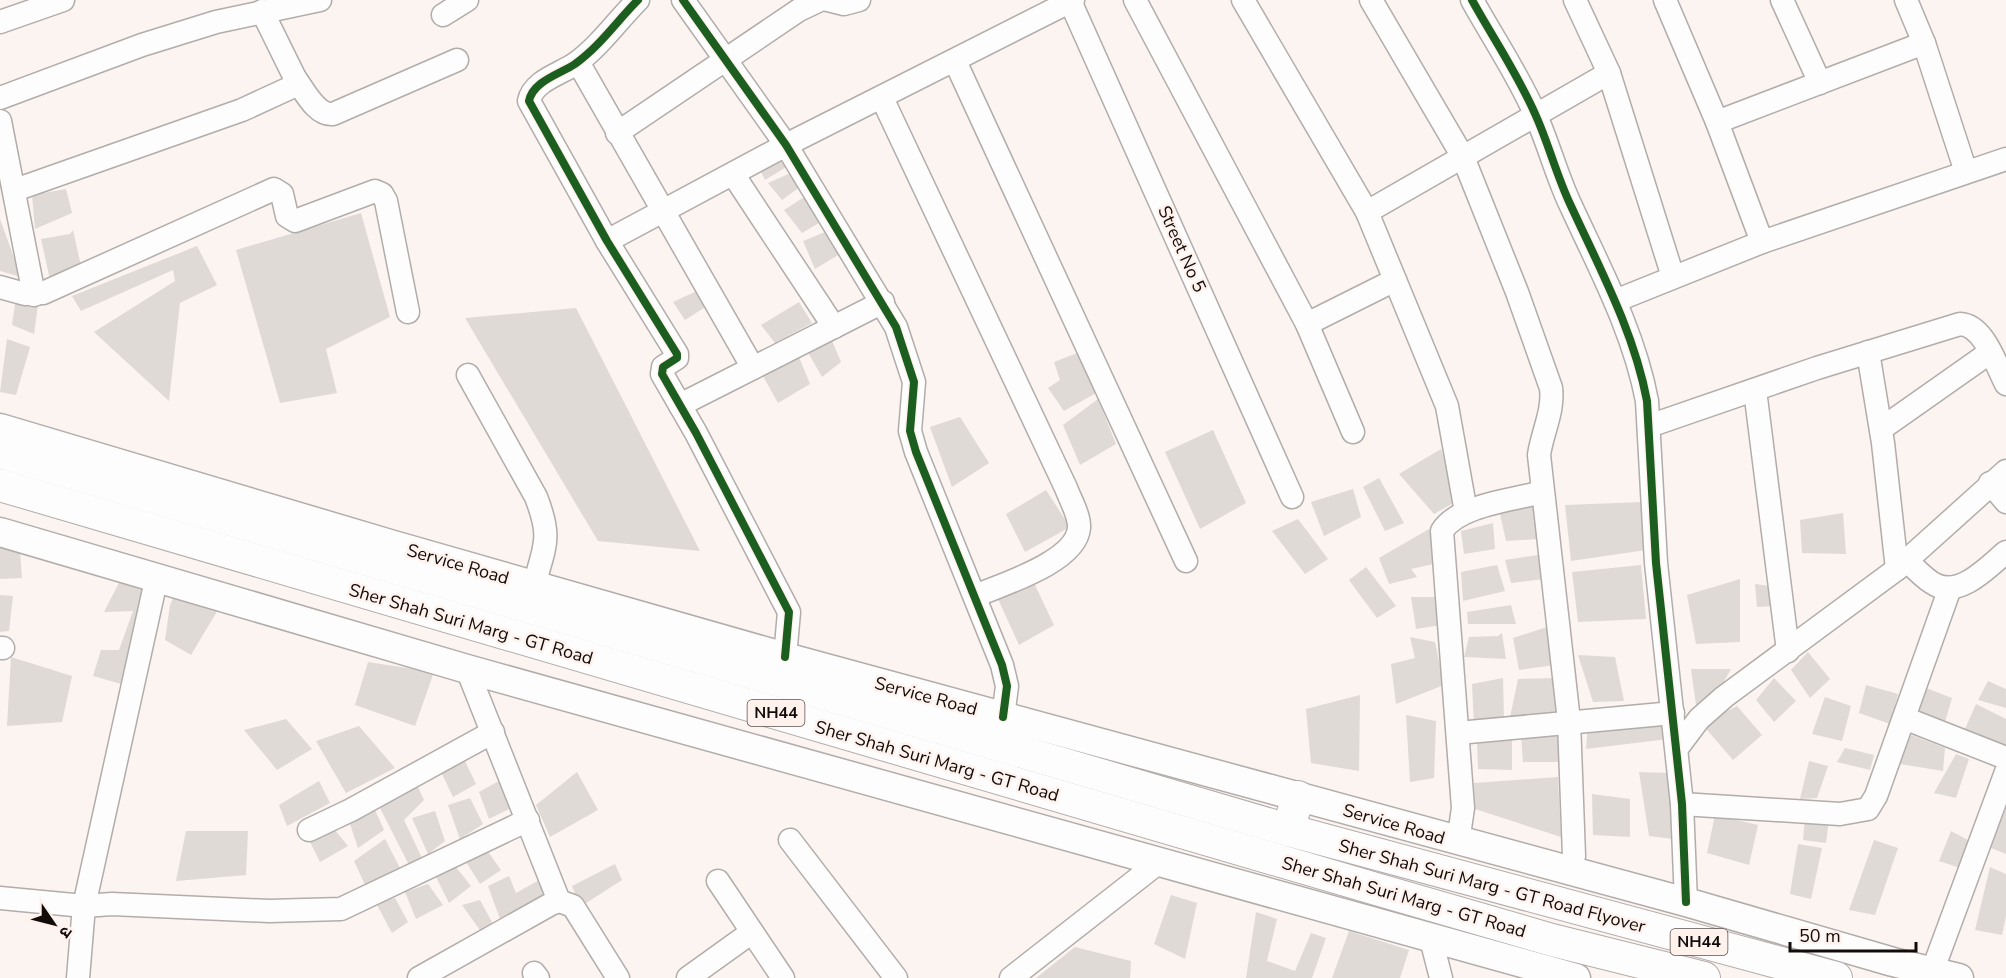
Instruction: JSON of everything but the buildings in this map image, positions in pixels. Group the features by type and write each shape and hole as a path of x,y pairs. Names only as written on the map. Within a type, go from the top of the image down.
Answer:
{"highway":[{"name":"Sher Shah Suri Marg - GT Road","path":"0,452 1288,830"},
{"name":"Sher Shah Suri Marg - GT Road","path":"0,485 1552,940 1704,978"},
{"path":"1288,830 1298,797"},
{"name":"Sher Shah Suri Marg - GT Road Flyover","path":"1288,830 1836,978"}],"main road":[{"name":"Service Road","path":"0,428 785,657 1959,978"},
{"path":"0,532 157,576 467,669 1576,978"}],"street":[{"path":"0,98 142,45 216,22 320,0"},
{"path":"443,15 467,0"},
{"path":"638,0 597,46 578,62 537,87 529,101 607,241 677,354 677,358 662,369 789,612 785,657"},
{"path":"683,0 728,59 786,145 883,302 896,327 910,367 914,395 910,431 916,452 1002,665 1007,686 1003,717"},
{"path":"617,133 728,59 789,7 820,0"},
{"path":"828,0 844,4 859,0"},
{"path":"1135,0 1307,324 1353,432"},
{"path":"1243,0 1367,212 1447,406 1466,512"},
{"path":"1371,0 1463,157 1517,292 1551,388 1553,402 1541,437 1539,455 1569,721 1574,856 1569,873"},
{"path":"1472,0 1536,115 1567,197 1615,301 1635,352 1647,401 1656,563 1682,804 1686,902"},
{"path":"1575,0 1609,73 1673,277"},
{"path":"1665,0 1717,122 1762,242"},
{"path":"1782,0 1820,83"},
{"path":"1906,0 1924,43 1966,172"},
{"path":"607,241 786,145 1071,1"},
{"name":"Street No 5","path":"1071,1 1292,497"},
{"path":"0,22 51,2"},
{"path":"262,12 295,78 318,110 324,113 333,114 457,60"},
{"path":"1717,122 1924,43"},
{"path":"955,61 1186,561"},
{"path":"578,62 753,368"},
{"path":"1367,212 1609,73"},
{"path":"15,190 148,145 274,97 292,87 295,78"},
{"path":"882,98 1066,488 1080,525 1077,539 1061,555 1039,569 975,596"},
{"path":"0,121 34,295"},
{"path":"1615,301 1762,242 2006,159"},
{"path":"733,174 834,327"},
{"path":"0,287 34,295 268,190 274,189 282,194 287,216 295,221 375,191 382,194 386,201 408,312"},
{"path":"1307,324 1395,280"},
{"path":"680,405 883,302"},
{"path":"1649,426 1868,352 1960,324 1968,324 1978,332 2006,384"},
{"path":"1868,352 1902,565"},
{"path":"1881,429 1989,353"},
{"path":"468,375 536,497 544,518 547,534 534,585"},
{"path":"1755,390 1788,651"},
{"path":"1677,747 1699,719 1724,697 1902,565 1998,477 2006,502"},
{"path":"1458,842 1463,808 1442,531 1449,520 1466,512 1542,492"},
{"path":"1902,565 1936,585 1950,588 1972,579 2006,552"},
{"path":"78,978 84,906 157,576"},
{"path":"1682,804 1805,813 1863,812 1876,796 1950,588"},
{"path":"467,669 559,901"},
{"path":"1458,733 1673,713"},
{"path":"1904,718 2006,758"},
{"path":"309,830 351,810 492,732"},
{"path":"1932,972 2006,772"},
{"path":"0,898 84,906 112,904 269,911 341,909 528,820"},
{"path":"790,840 896,978"},
{"path":"1011,978 1158,863"},
{"path":"717,881 783,978"},
{"path":"425,977 559,901 573,906 618,978"},
{"path":"688,978 752,932"},
{"path":"1431,939 1441,978"}],"cycle path":[{"path":"638,0 575,64 541,83 529,101 607,241 677,354 677,358 663,367 662,374 696,433 789,612 785,657"},
{"path":"683,0 786,145 896,327 914,382 910,431 916,452 1002,665 1007,686 1003,717"},
{"path":"1472,0 1514,72 1536,116 1566,195 1625,326 1641,375 1647,401 1656,563 1682,804 1686,902"}]}
